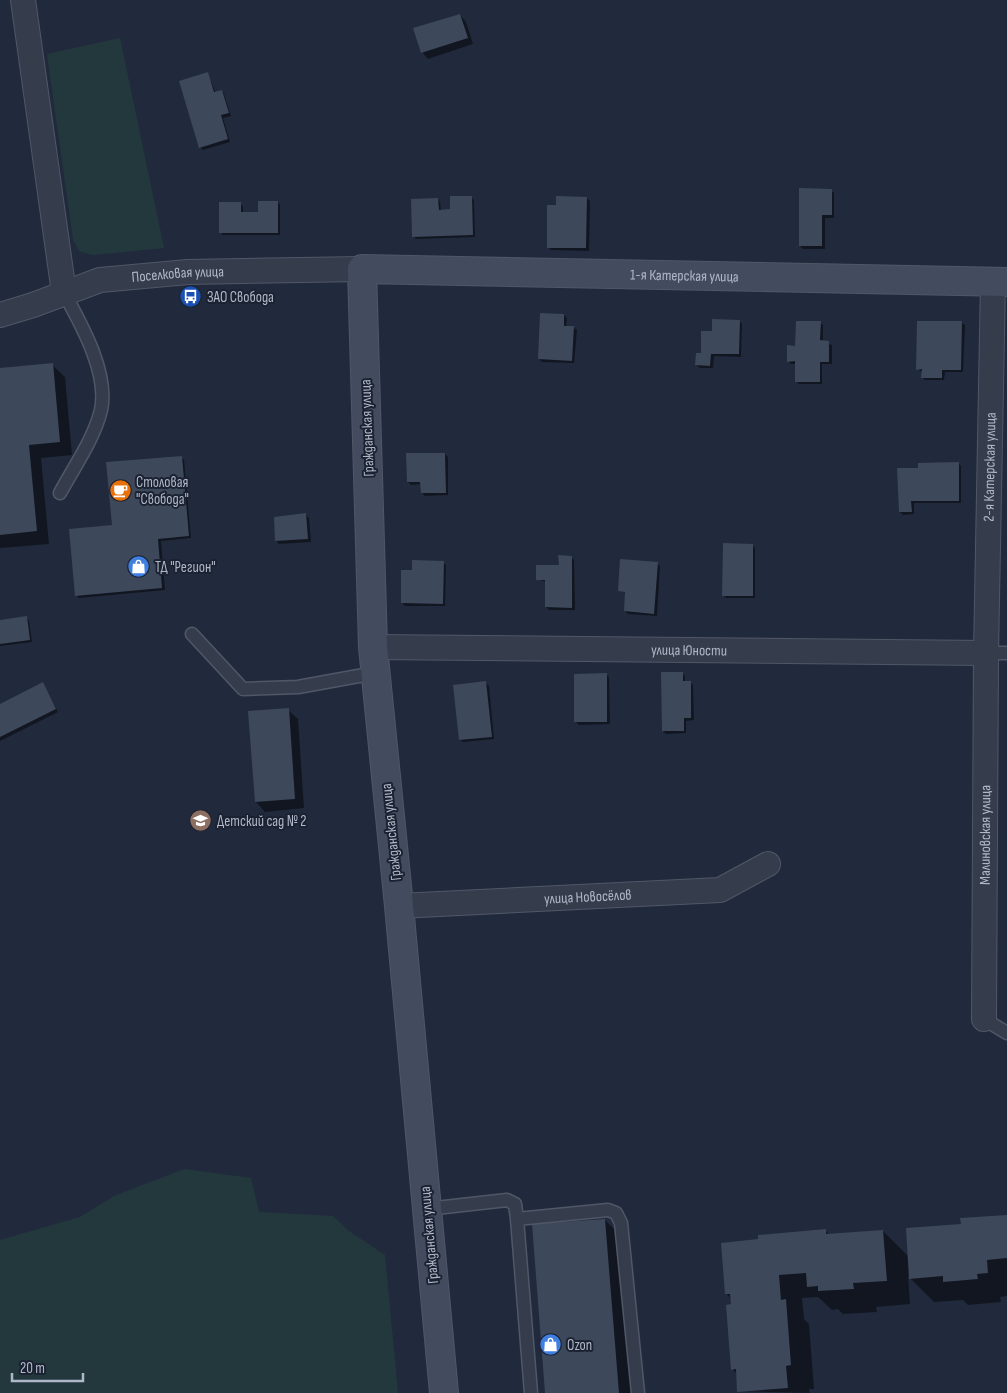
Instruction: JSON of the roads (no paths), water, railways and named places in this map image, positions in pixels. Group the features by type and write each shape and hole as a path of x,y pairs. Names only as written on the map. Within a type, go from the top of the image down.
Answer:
{"street":[{"path":"23,0 64,294"},
{"name":"Поселковая улица","path":"0,315 100,280 188,272 362,269"},
{"name":"1-я Катерская улица","path":"362,269 1000,281"},
{"name":"Гражданская улица","path":"362,269 374,660 399,906 444,1393"},
{"name":"2-я Катерская улица","path":"997,653 1000,281"},
{"name":"улица Юности","path":"374,660 997,653"},
{"name":"Малиновская улица","path":"984,1019 997,653"},
{"name":"улица Новосёлов","path":"399,906 720,890 768,864"}],"lane":[{"path":"60,493 96,426 101,408 97,364 92,347 64,294"},
{"path":"192,634 243,689 298,687 374,660"},
{"path":"984,1019 1007,1033"},
{"path":"427,1209 508,1200 515,1204 532,1393"},
{"path":"517,1219 608,1210 616,1214 621,1223 638,1393"}],"place":[{"name":"ЗАО Свобода","path":"191,297"},
{"name":"Столовая \"Свобода\"","path":"120,491"},
{"name":"ТД \"Регион\"","path":"139,567"},
{"name":"Детский сад № 2","path":"201,821"},
{"name":"Ozon","path":"551,1345"}]}
